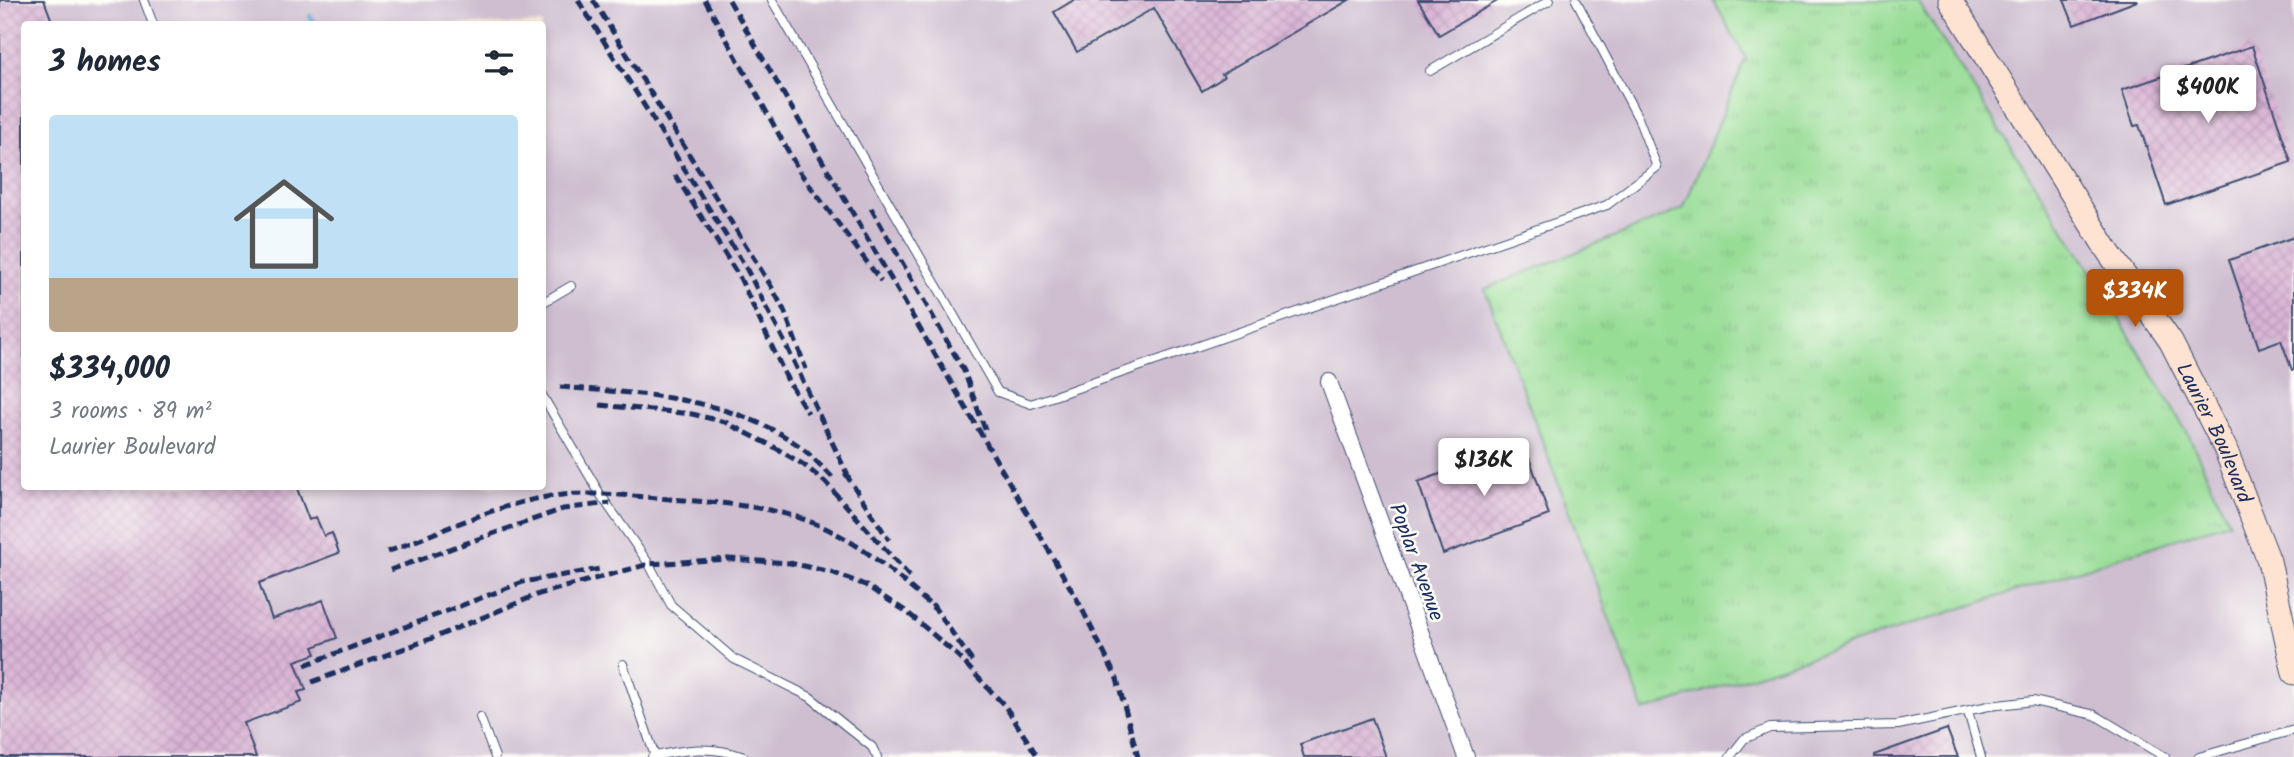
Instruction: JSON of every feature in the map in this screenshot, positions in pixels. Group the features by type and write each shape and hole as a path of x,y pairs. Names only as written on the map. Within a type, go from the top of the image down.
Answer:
{"street":[{"name":"Laurier Boulevard","path":"1950,0 2102,242 2171,342 2224,448 2269,561 2294,673"},
{"name":"Poplar Avenue","path":"1329,382 1466,757"}],"lane":[{"path":"144,0 152,21"},
{"path":"772,0 998,392 1031,404 1606,205 1647,175 1657,167 1638,118 1576,0"},
{"path":"1430,71 1550,0"},
{"path":"546,301 571,286"},
{"path":"546,401 600,494 649,564 671,606 734,659 810,697 872,747 877,757"},
{"path":"622,664 653,757 687,748 725,750 744,757"},
{"path":"1730,757 1744,739 1770,728 1898,725 1989,706 2033,701 2095,715 2165,757"},
{"path":"1968,712 1981,757"},
{"path":"480,717 495,757"},
{"path":"2199,757 2294,730"}],"shaded area":[{"path":"0,0 2294,0 2294,757 0,757"}],"green space":[{"path":"1713,0 1917,0 2098,283 2188,434 2229,522 1644,711 1485,289 1683,209 1746,58"}],"building":[{"path":"0,0 44,0 52,21 21,21 21,490 298,490 309,520 316,517 324,536 332,533 339,553 259,583 272,619 323,600 337,638 313,647 316,654 295,661 306,690 298,692 302,702 244,723 256,757 0,757"},
{"path":"1074,0 1349,0 1222,74 1224,77 1202,91 1154,8 1077,52 1054,12"},
{"path":"1418,0 1499,0 1439,35"},
{"path":"2064,0 2137,0 2137,1 2074,25"},
{"path":"2252,46 2291,162 2166,205 2139,125 2134,126 2122,90"},
{"path":"2294,237 2292,370 2281,340 2259,348 2229,260"},
{"path":"1524,443 1549,515 1443,554 1418,482"},
{"path":"1372,718 1386,757 1304,757 1300,744"},
{"path":"1947,729 1958,757 1874,757 1874,755"}],"waterway":[{"path":"310,16 312,21"}],"railway":[{"path":"578,0 745,266 850,480"},
{"path":"593,0 771,286 784,310 806,369"},
{"path":"705,0 799,171 881,281"},
{"path":"729,0 1078,601 1117,679 1138,757"},
{"path":"675,175 740,278 788,381 808,413"},
{"path":"871,208 964,371 986,432"},
{"path":"560,387 683,400 742,416 798,445 833,478"},
{"path":"600,405 692,414 725,422 774,447 804,465 825,482 912,579"},
{"path":"845,473 889,540"},
{"path":"387,552 490,512 553,496 611,495 726,504 781,513 833,532 880,562 937,611"},
{"path":"390,570 563,509 610,503"},
{"path":"312,682 433,638 539,594 649,564 728,559 790,563 831,572 865,585 907,612 958,656 1005,706 1038,757"},
{"path":"305,665 523,582 600,569"},
{"path":"932,604 972,661"}]}
